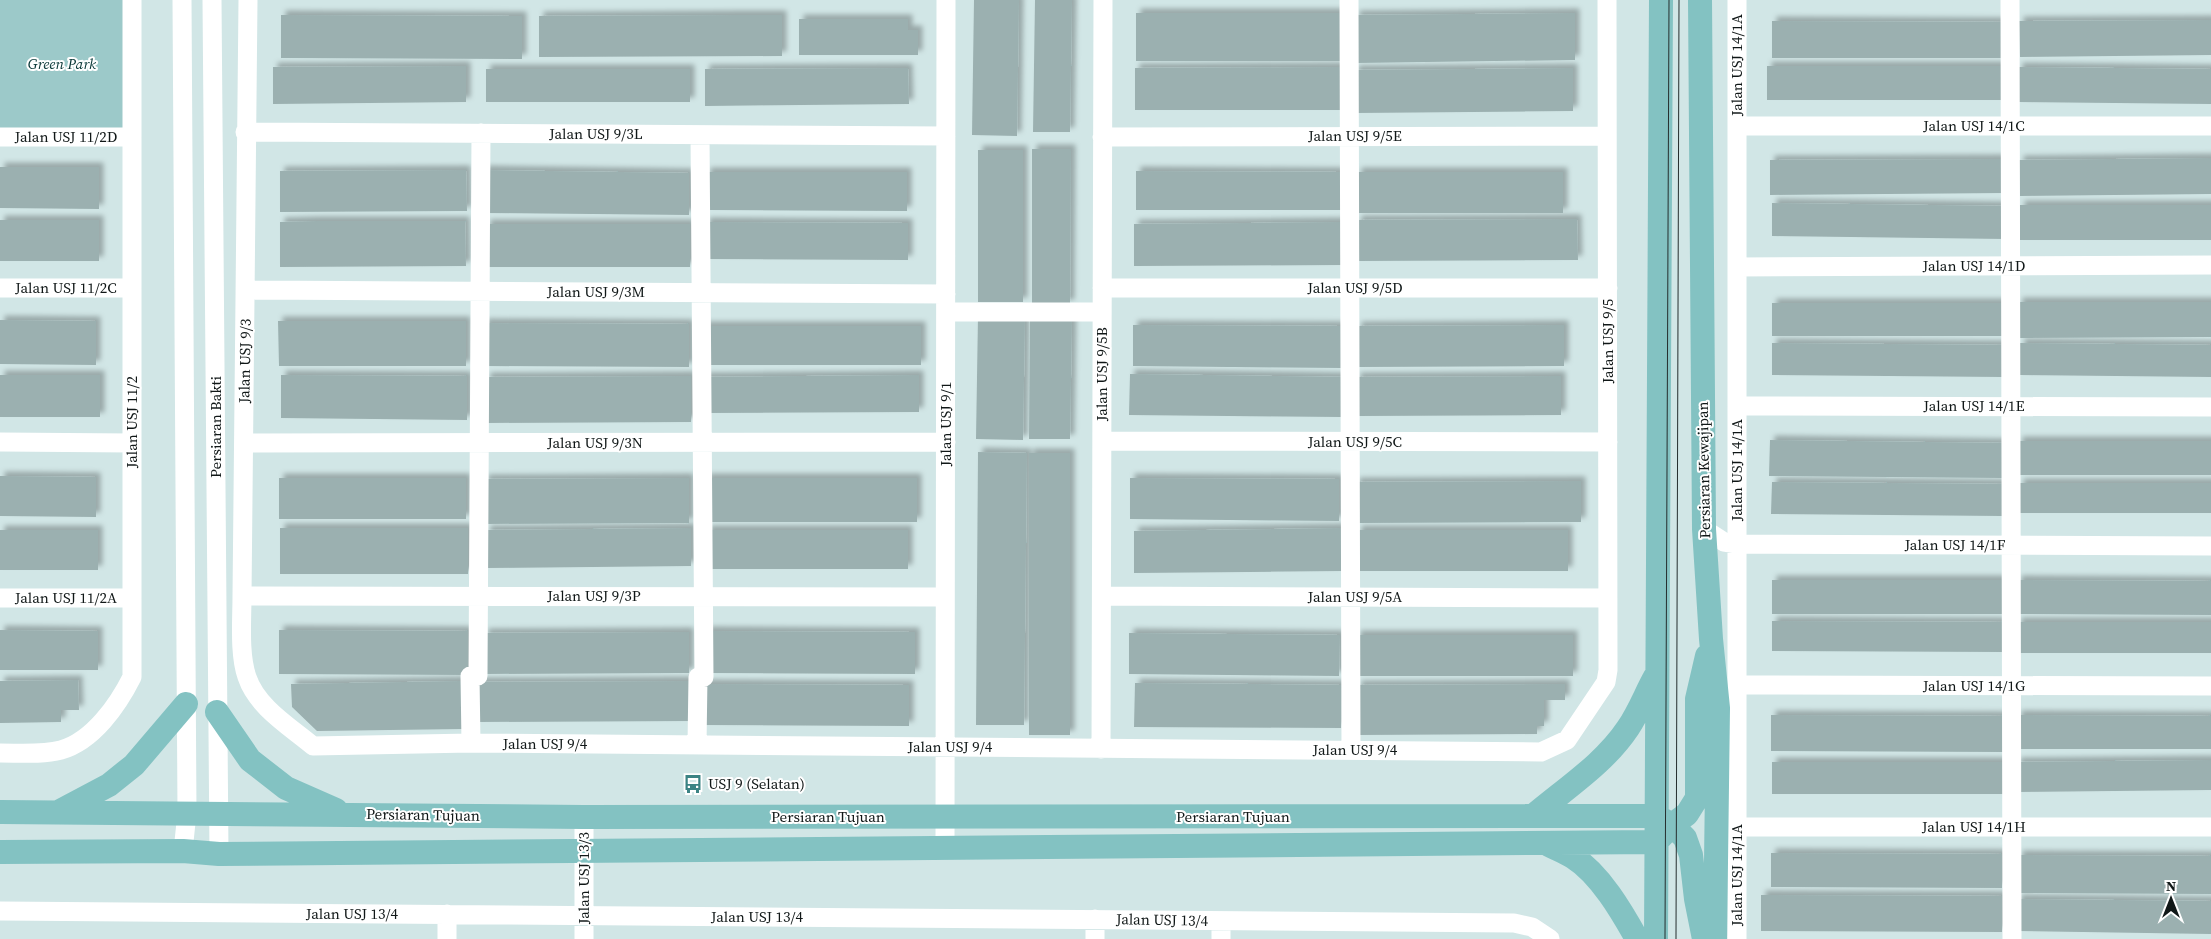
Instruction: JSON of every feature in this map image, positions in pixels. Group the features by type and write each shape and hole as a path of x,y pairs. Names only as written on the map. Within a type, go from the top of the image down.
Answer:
{"main road":[{"path":"1651,0 1660,79"},
{"path":"1656,939 1661,828 1657,673 1661,0"},
{"name":"Persiaran Kewajipan","path":"1700,0 1704,529 1711,639 1718,708 1715,939"},
{"path":"1661,828 1687,814 1696,798 1696,699 1711,639"},
{"path":"1534,816 1566,788 1587,774 1628,728 1657,673"},
{"path":"56,812 109,785 134,765 186,704"},
{"path":"217,712 250,760 286,788 346,814"},
{"name":"Persiaran Tujuan","path":"0,812 584,817 1534,816 1661,828"},
{"path":"1661,828 1685,838 1692,855 1696,899 1704,939"},
{"name":"Persiaran Tujuan","path":"0,852 183,851 219,854 1545,843 1661,828"},
{"path":"1545,843 1574,857 1595,877 1614,900 1637,939"}],"street":[{"name":"Jalan USJ 11/2","path":"0,753 41,753 62,750 80,742 109,713 123,695 132,677 132,0"},
{"name":"Persiaran Bakti","path":"182,0 187,813 183,851"},
{"name":"Persiaran Bakti","path":"212,0 219,854"},
{"name":"Jalan USJ 9/3","path":"248,0 243,660 246,676 260,699 273,713"},
{"name":"Jalan USJ 9/1","path":"945,848 946,0"},
{"name":"Jalan USJ 9/5B","path":"1101,748 1103,0"},
{"path":"1348,0 1351,750"},
{"name":"Jalan USJ 9/5","path":"1606,682 1608,598 1607,0"},
{"name":"Jalan USJ 14/1A","path":"1737,0 1737,939"},
{"path":"2010,0 2012,939"},
{"name":"Jalan USJ 14/1C","path":"1737,126 2211,126"},
{"name":"Jalan USJ 9/3L","path":"246,132 946,136"},
{"path":"471,744 478,596 480,134"},
{"path":"697,745 703,596 700,135"},
{"name":"Jalan USJ 9/5E","path":"1102,136 1607,136"},
{"name":"Jalan USJ 11/2D","path":"0,137 132,137"},
{"name":"Jalan USJ 14/1D","path":"1737,267 2211,265"},
{"path":"184,283 215,283"},
{"name":"Jalan USJ 11/2C","path":"0,288 132,288"},
{"name":"Jalan USJ 9/5D","path":"1102,288 1608,288"},
{"name":"Jalan USJ 9/3M","path":"246,290 702,293 946,303 1102,312"},
{"name":"Jalan USJ 14/1E","path":"1737,406 2211,407"},
{"name":"Jalan USJ 9/5C","path":"1102,441 1608,442"},
{"path":"0,442 132,442"},
{"name":"Jalan USJ 9/3N","path":"245,443 946,442"},
{"name":"Jalan USJ 14/1F","path":"1704,529 1724,542 1737,544 2211,546"},
{"name":"Jalan USJ 9/3P","path":"242,596 945,597"},
{"name":"Jalan USJ 9/5A","path":"1102,596 1608,598"},
{"name":"Jalan USJ 11/2A","path":"0,598 132,598"},
{"name":"Jalan USJ 9/4","path":"273,713 313,746 471,744 697,745 1541,752 1567,740 1606,682"},
{"name":"Jalan USJ 14/1G","path":"1737,685 2211,686"},
{"name":"Jalan USJ 13/3","path":"584,817 584,939"},
{"name":"Jalan USJ 14/1H","path":"1737,826 2211,827"},
{"name":"Jalan USJ 13/4","path":"0,911 1095,919 1221,930 1387,930 1514,923 1532,927 1550,939"},
{"path":"447,914 447,939"},
{"path":"1095,919 1095,939"}],"green space":[{"name":"Green Park","path":"0,0 123,0 124,129 0,128"}],"building":[{"path":"974,0 1019,0 1017,136 972,135"},
{"path":"1035,0 1072,0 1070,132 1033,132"},
{"path":"1136,13 1342,13 1342,61 1136,61"},
{"path":"1575,13 1575,60 1356,63 1355,15"},
{"path":"281,15 522,16 522,59 281,58"},
{"path":"782,15 782,56 539,57 539,16"},
{"path":"799,19 908,19 908,30 918,30 918,55 799,55"},
{"path":"2211,20 2211,55 2020,57 2019,21"},
{"path":"1772,21 2006,22 2006,58 1772,58"},
{"path":"466,66 466,102 273,104 273,67"},
{"path":"1767,66 2005,66 2005,100 1767,100"},
{"path":"1342,67 1342,110 1135,110 1135,68"},
{"path":"2018,67 2211,69 2211,104 2018,102"},
{"path":"908,68 909,104 705,106 705,69"},
{"path":"1573,68 1573,111 1355,113 1354,70"},
{"path":"486,69 690,69 690,102 486,102"},
{"path":"1032,149 1071,149 1070,304 1032,304"},
{"path":"978,150 1023,150 1023,302 978,302"},
{"path":"2211,158 2211,194 2020,196 2019,160"},
{"path":"2003,159 2004,193 1770,195 1770,160"},
{"path":"0,167 99,167 99,209 0,208"},
{"path":"466,170 467,211 280,212 280,171"},
{"path":"483,170 689,173 689,215 483,213"},
{"path":"1136,171 1341,172 1341,210 1136,210"},
{"path":"706,172 907,172 907,211 706,210"},
{"path":"1357,172 1563,172 1563,213 1357,213"},
{"path":"1772,203 2007,206 2006,239 1772,236"},
{"path":"2020,205 2211,205 2211,240 2020,240"},
{"path":"1577,219 1578,260 1357,261 1357,220"},
{"path":"0,220 99,220 99,261 0,261"},
{"path":"465,221 466,266 280,267 280,222"},
{"path":"705,222 908,223 908,260 705,259"},
{"path":"1342,222 1342,265 1134,266 1134,224"},
{"path":"486,224 690,224 690,267 485,267"},
{"path":"2018,302 2211,302 2211,337 2018,338"},
{"path":"1772,303 2002,303 2002,336 1772,336"},
{"path":"978,316 1025,316 1023,440 976,439"},
{"path":"1030,317 1072,317 1070,439 1029,439"},
{"path":"0,320 96,321 96,365 0,364"},
{"path":"278,321 466,321 466,366 279,366"},
{"path":"483,323 689,324 689,367 483,366"},
{"path":"1133,325 1342,326 1342,368 1133,366"},
{"path":"1564,325 1564,366 1357,367 1357,326"},
{"path":"703,326 921,326 921,365 703,365"},
{"path":"1772,343 2003,345 2003,377 1772,375"},
{"path":"2020,343 2211,345 2211,377 2020,375"},
{"path":"1130,374 1343,377 1342,417 1129,415"},
{"path":"0,375 100,375 100,417 0,417"},
{"path":"281,375 467,376 467,420 281,418"},
{"path":"919,375 919,412 703,413 703,377"},
{"path":"691,376 691,422 486,423 486,377"},
{"path":"1561,376 1561,415 1357,416 1356,377"},
{"path":"1770,440 2003,443 2002,478 1769,476"},
{"path":"2018,441 2211,441 2211,475 2018,475"},
{"path":"978,452 1027,453 1024,725 976,725"},
{"path":"1029,453 1070,453 1070,735 1029,735"},
{"path":"0,476 96,477 96,517 0,516"},
{"path":"279,478 466,478 466,519 279,519"},
{"path":"689,478 689,523 484,524 484,479"},
{"path":"705,478 917,478 917,522 705,522"},
{"path":"1130,478 1339,479 1339,521 1130,519"},
{"path":"1581,481 1581,522 1356,523 1355,482"},
{"path":"1772,482 2003,484 2003,516 1771,514"},
{"path":"2019,483 2211,483 2211,513 2019,513"},
{"path":"280,528 468,528 468,574 280,574"},
{"path":"691,528 691,566 486,568 486,530"},
{"path":"1342,528 1343,571 1134,573 1134,531"},
{"path":"0,530 98,530 98,570 0,570"},
{"path":"706,530 908,530 908,569 706,569"},
{"path":"1357,530 1568,530 1568,571 1357,571"},
{"path":"1772,580 2002,580 2002,614 1772,614"},
{"path":"2017,580 2211,581 2211,615 2017,614"},
{"path":"1772,621 2003,622 2003,652 1772,651"},
{"path":"2017,622 2211,622 2211,653 2017,653"},
{"path":"0,630 98,631 98,670 0,670"},
{"path":"279,630 468,631 468,675 279,674"},
{"path":"705,631 915,632 915,674 705,673"},
{"path":"689,632 689,673 484,674 484,633"},
{"path":"1129,633 1340,635 1339,676 1129,674"},
{"path":"1356,635 1573,635 1573,676 1356,676"},
{"path":"78,680 79,710 61,710 61,722 0,723 0,681"},
{"path":"462,681 463,729 317,731 292,707 291,684"},
{"path":"692,681 692,721 476,722 475,682"},
{"path":"1135,683 1342,685 1341,728 1134,727"},
{"path":"700,684 909,685 909,726 700,725"},
{"path":"1565,684 1565,700 1544,700 1544,726 1537,726 1537,734 1357,735 1357,685"},
{"path":"1771,715 2003,716 2003,752 1771,751"},
{"path":"2017,715 2211,716 2211,749 2017,749"},
{"path":"2211,760 2211,790 2017,792 2016,762"},
{"path":"1772,762 2003,762 2003,794 1772,794"},
{"path":"1771,853 2002,854 2002,888 1771,887"},
{"path":"2018,855 2211,856 2211,894 2017,893"},
{"path":"1761,895 2002,896 2002,932 1761,931"},
{"path":"2017,899 2211,901 2211,934 2016,931"}],"tram line":[{"path":"1665,939 1669,0"},
{"path":"1676,939 1679,0"}],"place":[{"name":"USJ 9 (Selatan)","path":"693,784"}]}
